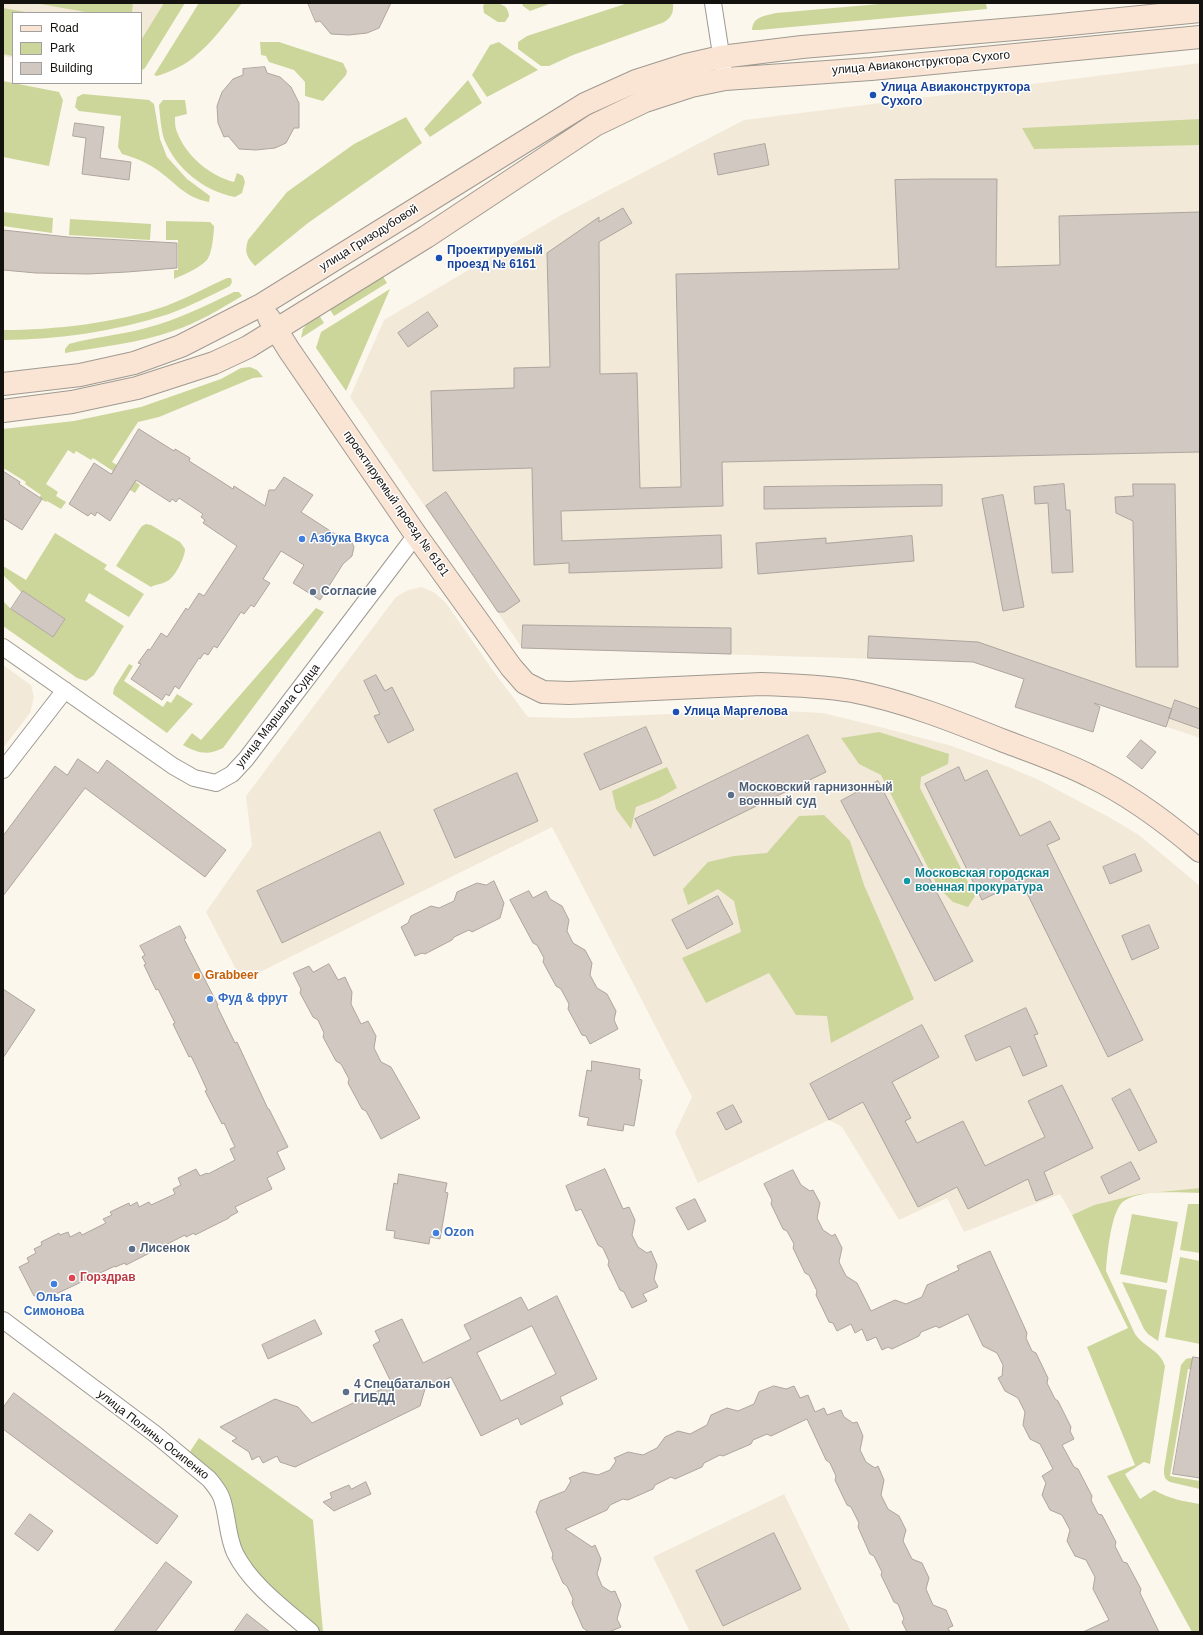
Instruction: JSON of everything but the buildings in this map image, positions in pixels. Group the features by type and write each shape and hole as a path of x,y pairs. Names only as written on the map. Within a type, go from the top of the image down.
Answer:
{"street":[{"path":"713,3 725,78"},
{"path":"722,57 810,46 1050,26 1200,11"},
{"name":"улица Авиаконструктора Сухого","path":"277,330 426,237 595,125 645,101 691,86 725,78 871,69 1200,37"},
{"name":"улица Гризодубовой","path":"3,384 80,375 134,363 181,346 261,305 585,104 636,81 686,64 722,57"},
{"name":"проектируемый проезд № 6161","path":"261,305 289,350 416,535 510,667 525,683 543,692 569,693 783,684 826,687 889,700 958,723 1090,776 1152,812 1200,851"},
{"path":"3,411 72,402 137,388 214,363 248,347 277,330"},
{"path":"3,378 29,382"},
{"name":"улица Маршала Судца","path":"3,647 173,766 194,778 216,783 232,774 246,759 416,535"},
{"path":"3,770 65,690"},
{"name":"улица Полины Осипенко","path":"3,1320 159,1438 209,1479 222,1498 230,1536 235,1551 242,1564 266,1592 311,1632"}],"shaded area":[{"path":"3,3 164,3 142,38 142,12 12,12 12,58 3,56"},
{"path":"1200,63 1200,738 973,662 522,648 350,397 384,320 563,214 744,120"},
{"path":"422,587 435,593 446,603 494,672 528,717 575,718 763,710 823,713 952,746 1006,766 1037,779 1107,816 1139,835 1200,886 1200,1188 1139,1194 1094,1205 1072,1215 1060,1194 964,1232 947,1198 899,1220 842,1127 829,1120 698,1183 675,1133 692,1097 552,827 242,981 206,912 252,846 246,796 396,597 408,590"},
{"path":"3,665 31,685 34,697 30,713 3,748"},
{"path":"784,1494 851,1632 690,1632 653,1557"}],"green space":[{"path":"35,3 133,3 132,12 85,12"},
{"path":"164,3 185,3 145,68 142,70 142,38"},
{"path":"199,3 242,3 213,39 193,58 171,71 157,76 154,75"},
{"path":"485,3 501,4 504,6 508,11 509,16 505,22 498,22 484,13 483,6"},
{"path":"522,3 552,3 530,11 523,6"},
{"path":"628,3 673,3 673,10 670,18 662,23 573,55 549,66 541,66 518,49 518,42 527,36"},
{"path":"891,3 986,3 987,9 752,30 757,19 776,13"},
{"path":"3,8 25,12 12,12 12,56 3,54"},
{"path":"260,42 279,42 343,63 347,71 346,75 323,101 305,96 305,82 294,70 269,62 266,56 261,55"},
{"path":"499,42 538,70 487,97 472,75 490,45"},
{"path":"468,80 482,103 430,137 424,129"},
{"path":"3,81 12,84 59,92 63,100 49,166 3,157"},
{"path":"83,94 149,100 154,104 160,139 167,157 187,179 210,196 209,202 193,197 148,164 122,154 118,147 121,116 79,111 75,107 77,97"},
{"path":"163,100 185,100 187,114 175,117 176,129 181,141 186,149 200,164 216,175 234,182 237,173 243,176 245,182 242,193 235,197 213,190 192,177 176,160 169,150 163,135 159,105"},
{"path":"406,117 422,143 308,223 255,266 246,252 248,240 287,192 354,144"},
{"path":"1200,119 1200,145 1034,149 1022,128"},
{"path":"3,212 53,218 52,233 3,226"},
{"path":"70,219 151,224 150,240 69,235"},
{"path":"166,221 210,222 214,226 211,248 207,260 196,269 174,279 174,270 178,270 178,240 166,240"},
{"path":"380,272 387,283 334,316 327,305"},
{"path":"227,278 231,278 232,282 230,286 177,311 149,320 108,330 66,336 24,340 3,340 3,330 64,327 106,321 147,312 174,303"},
{"path":"390,289 346,391 316,348 321,332"},
{"path":"234,292 239,292 242,296 209,315 182,328 133,342 65,353 65,349 69,344 157,325 191,312"},
{"path":"317,312 324,323 301,338 303,329"},
{"path":"250,367 257,370 263,377 253,378 159,417 138,422 112,462 138,478 136,482 140,485 135,493 127,488 113,471 93,458 91,460 76,451 74,454 68,450 46,484 58,492 56,496 66,502 61,509 39,498 41,495 25,484 26,482 5,469 3,471 3,429 74,421 141,407 221,379 241,368"},
{"path":"146,524 151,525 180,542 185,549 182,561 172,578 151,587 116,566 139,530"},
{"path":"55,533 107,565 104,569 144,594 129,617 89,593 85,601 124,626 94,675 86,681 77,678 3,626 3,601 11,609 53,637 65,619 23,591 22,593 3,575 3,566 26,580"},
{"path":"316,608 324,612 223,748 207,753 198,752 183,745 192,733 201,740"},
{"path":"129,664 133,666 124,681 163,707 167,701 171,703 177,694 193,704 167,733 113,694 114,688"},
{"path":"879,732 949,754 948,764 921,777 920,788 975,896 968,907 953,902 938,887 881,775 859,764 841,738"},
{"path":"667,767 677,788 659,798 636,807 631,829 616,809 612,791"},
{"path":"824,815 850,841 864,885 914,999 831,1043 827,1016 796,1015 769,973 706,1003 682,958 741,932 734,901 718,889 688,905 683,889 708,862 734,856 767,853 799,816"},
{"path":"1200,1188 1200,1193 1151,1193 1132,1197 1124,1201 1116,1213 1110,1233 1106,1271 1135,1334 1143,1343 1160,1356 1165,1366 1150,1464 1144,1462 1125,1474 1140,1499 1154,1490 1171,1498 1200,1504 1200,1632 1192,1632 1107,1476 1135,1465 1087,1347 1128,1328 1072,1215 1094,1205 1139,1194"},
{"path":"1188,1204 1200,1204 1200,1253 1180,1250"},
{"path":"1132,1214 1178,1222 1167,1283 1120,1274"},
{"path":"1180,1257 1200,1261 1200,1344 1165,1337"},
{"path":"1122,1282 1167,1290 1158,1341 1144,1329"},
{"path":"1190,1358 1200,1360 1200,1371 1188,1369 1170,1476 1200,1481 1200,1489 1170,1482 1165,1478 1164,1473 1181,1365 1186,1359"},
{"path":"199,1438 313,1520 323,1632 319,1632 269,1588 246,1561 189,1453"}],"place":[{"name":"Улица Авиаконструктора Сухого","path":"873,95"},
{"name":"Проектируемый проезд № 6161","path":"439,258"},
{"name":"Азбука Вкуса","path":"302,539"},
{"name":"Согласие","path":"313,592"},
{"name":"Улица Маргелова","path":"676,712"},
{"name":"Московский гарнизонный военный суд","path":"731,795"},
{"name":"Московская городская военная прокуратура","path":"907,881"},
{"name":"Grabbeer","path":"197,976"},
{"name":"Фуд & фрут","path":"210,999"},
{"name":"Ozon","path":"436,1233"},
{"name":"Лисенок","path":"132,1249"},
{"name":"Горздрав","path":"72,1278"},
{"name":"Ольга Симонова","path":"54,1284"},
{"name":"4 Спецбатальон ГИБДД","path":"346,1392"}]}
